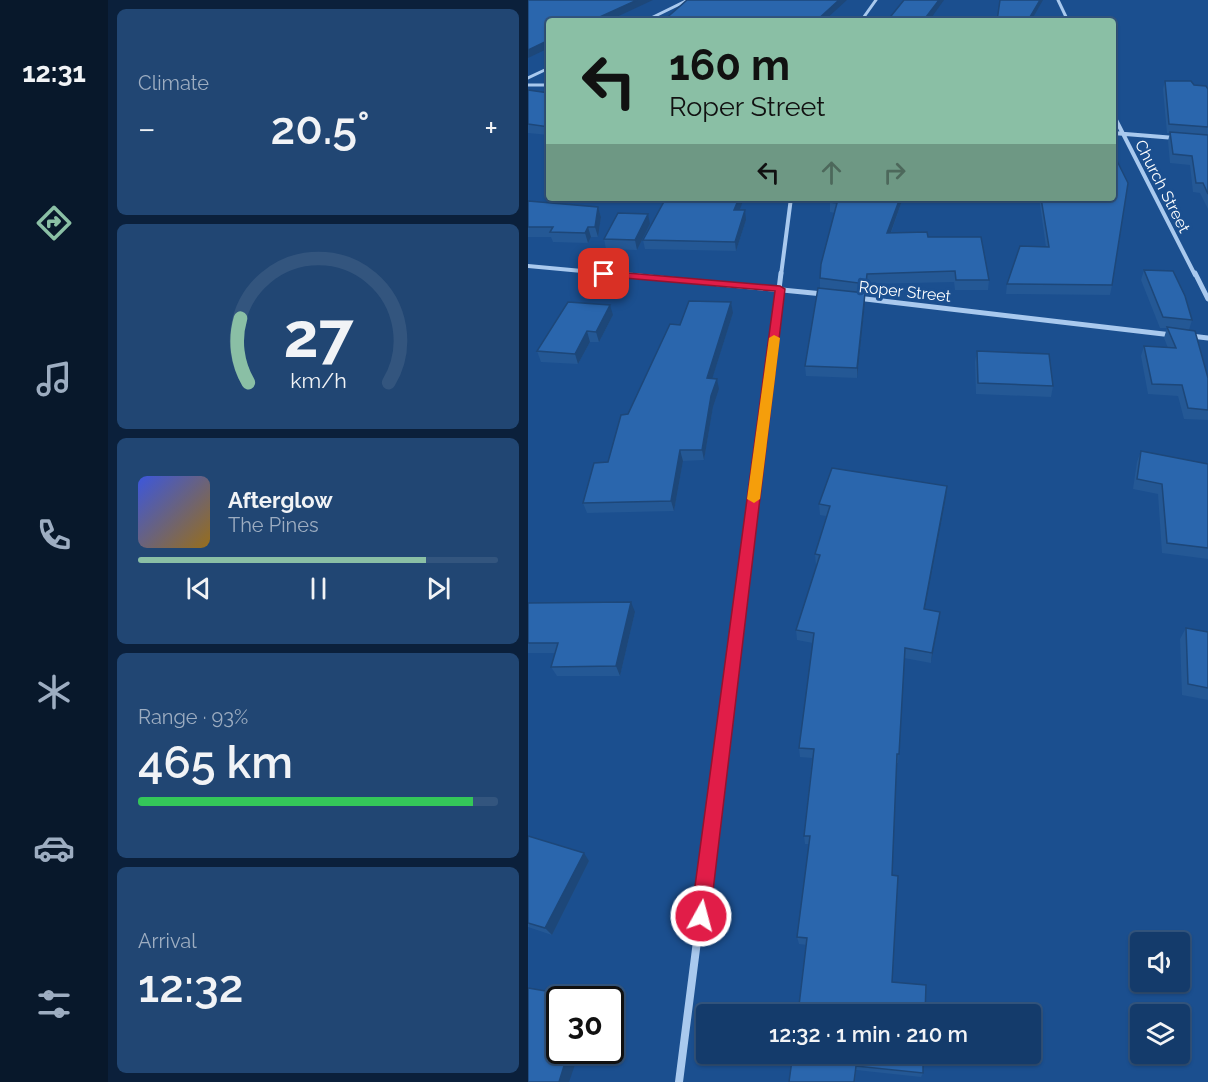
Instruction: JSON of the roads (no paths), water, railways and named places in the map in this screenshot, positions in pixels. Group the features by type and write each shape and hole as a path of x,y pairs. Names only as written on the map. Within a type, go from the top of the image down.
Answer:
{"street":[{"path":"651,18 688,0"},
{"path":"863,18 876,0"},
{"path":"1058,0 1067,18"},
{"path":"528,78 546,69"},
{"path":"528,85 546,86"},
{"name":"Church Street","path":"1116,121 1208,299"},
{"path":"1116,133 1176,138"},
{"path":"680,1082 791,201"},
{"name":"Roper Street","path":"528,266 831,295"},
{"name":"Roper Street","path":"855,297 1177,335"},
{"path":"1188,336 1208,338"}]}
